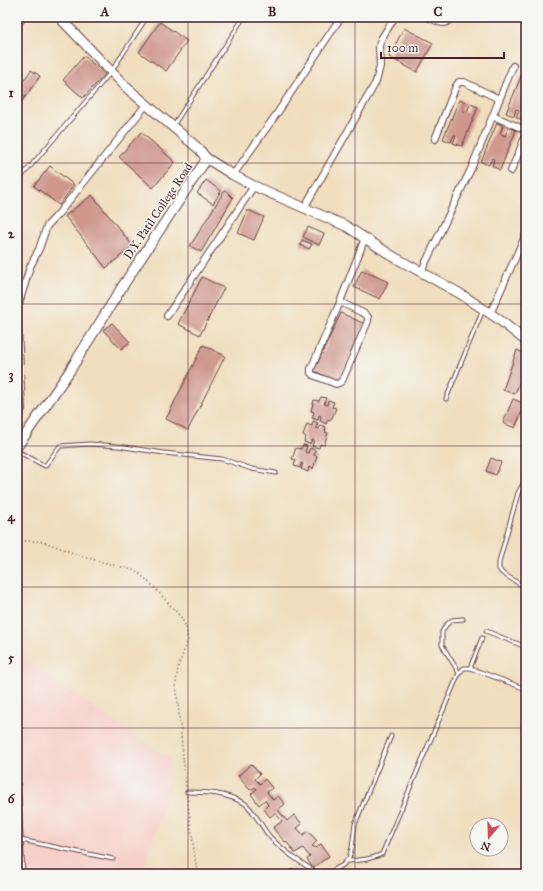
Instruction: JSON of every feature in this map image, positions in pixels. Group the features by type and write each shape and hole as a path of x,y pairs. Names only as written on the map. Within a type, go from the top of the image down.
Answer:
{"street":[{"name":"D.Y. Patil College Road","path":"17,447 69,372 206,158 199,150 146,105 111,72 59,17"},
{"path":"233,175 278,112 341,17"},
{"path":"304,208 376,82 380,66 379,51 381,39 395,17"},
{"path":"428,17 441,23 446,23 451,17"},
{"path":"421,272 471,169 513,66"},
{"path":"435,139 456,86 459,82 464,82 499,99"},
{"path":"22,409 17,310 30,267 39,249 47,226 146,105"},
{"path":"493,116 526,130"},
{"path":"511,171 526,135"},
{"path":"206,158 254,186 346,226 394,257 459,293 487,311 526,341"},
{"path":"167,316 254,186"},
{"path":"487,311 526,234"},
{"path":"340,302 364,314 368,317 368,321 342,381 336,384 313,375 311,373 311,369 340,302 365,238"}],"lane":[{"path":"17,28 25,17"},
{"path":"17,182 111,72 147,17"},
{"path":"172,127 244,17"},
{"path":"446,399 487,311"},
{"path":"17,451 45,466 60,446 89,444 118,446 164,454 222,459 252,469 276,474"},
{"path":"526,479 518,493 499,562 499,569 502,573 526,588"},
{"path":"459,673 442,645 442,632 446,625 452,620 463,619"},
{"path":"486,631 526,647"},
{"path":"470,668 482,638"},
{"path":"346,861 374,858 382,854 459,673 464,668 470,668 526,689"},
{"path":"187,792 206,792 228,796 246,804 269,836 287,853 317,873 332,871 343,865 352,848 355,824 391,736"},
{"path":"17,764 23,874"},
{"path":"21,840 113,859"}],"path":[{"path":"17,541 37,541 47,543 84,557 136,571 150,583 181,617 186,627 188,640 178,667 176,683 197,874"}],"shaded area":[{"path":"17,655 170,759 170,785 142,874 17,874"}],"building":[{"path":"160,22 187,41 166,71 139,52"},
{"path":"404,28 433,43 417,72 389,57"},
{"path":"84,56 105,74 83,98 63,80"},
{"path":"31,70 40,76 18,107 17,90"},
{"path":"522,74 526,76 524,84 526,85 525,121 516,117 519,110 516,109 514,116 506,113"},
{"path":"459,100 465,102 462,110 467,112 470,104 478,107 462,146 453,143 456,136 454,135 451,142 443,139"},
{"path":"497,123 503,126 500,133 505,136 509,127 516,130 500,170 492,166 494,159 492,158 489,165 481,162"},
{"path":"141,132 175,162 153,188 119,157"},
{"path":"50,166 74,185 59,205 34,186"},
{"path":"206,180 221,191 213,204 197,193"},
{"path":"225,190 233,198 201,252 190,246"},
{"path":"92,195 133,246 106,268 65,216"},
{"path":"248,210 264,217 254,240 238,233"},
{"path":"308,227 324,234 319,245 303,237"},
{"path":"302,240 312,244 309,249 300,245"},
{"path":"362,270 388,282 380,299 354,287"},
{"path":"202,277 224,288 200,335 178,324"},
{"path":"341,313 365,324 338,382 314,371"},
{"path":"112,323 130,342 121,349 103,330"},
{"path":"203,345 225,356 188,430 166,419"},
{"path":"517,350 526,354 526,365 515,394 503,390"},
{"path":"321,397 326,398 324,404 327,405 328,400 334,402 332,407 336,408 331,420 328,419 326,424 320,421 321,416 319,415 318,420 312,418 314,412 311,411 314,400 319,401"},
{"path":"513,399 525,404 515,428 503,423"},
{"path":"313,421 318,423 316,428 319,429 320,425 326,427 325,432 328,433 324,445 320,444 319,448 312,446 314,440 312,440 310,444 304,442 306,437 303,435 307,424 312,426"},
{"path":"303,445 307,446 305,452 308,453 310,448 315,450 314,455 317,456 313,469 309,467 308,472 301,469 303,464 301,463 300,468 294,466 296,460 292,459 296,448 301,449"},
{"path":"491,458 501,462 496,475 486,471"},
{"path":"251,764 260,774 255,779 260,784 265,779 272,788 267,792 273,800 278,796 285,804 278,810 287,821 294,815 302,824 297,828 303,835 308,831 317,841 312,846 316,848 321,844 329,856 313,868 307,859 310,857 303,848 295,853 273,828 282,821 275,813 270,817 264,809 268,805 265,800 259,805 251,794 257,789 255,787 250,790 238,776"},
{"path":"292,868 301,874 288,874"}]}
